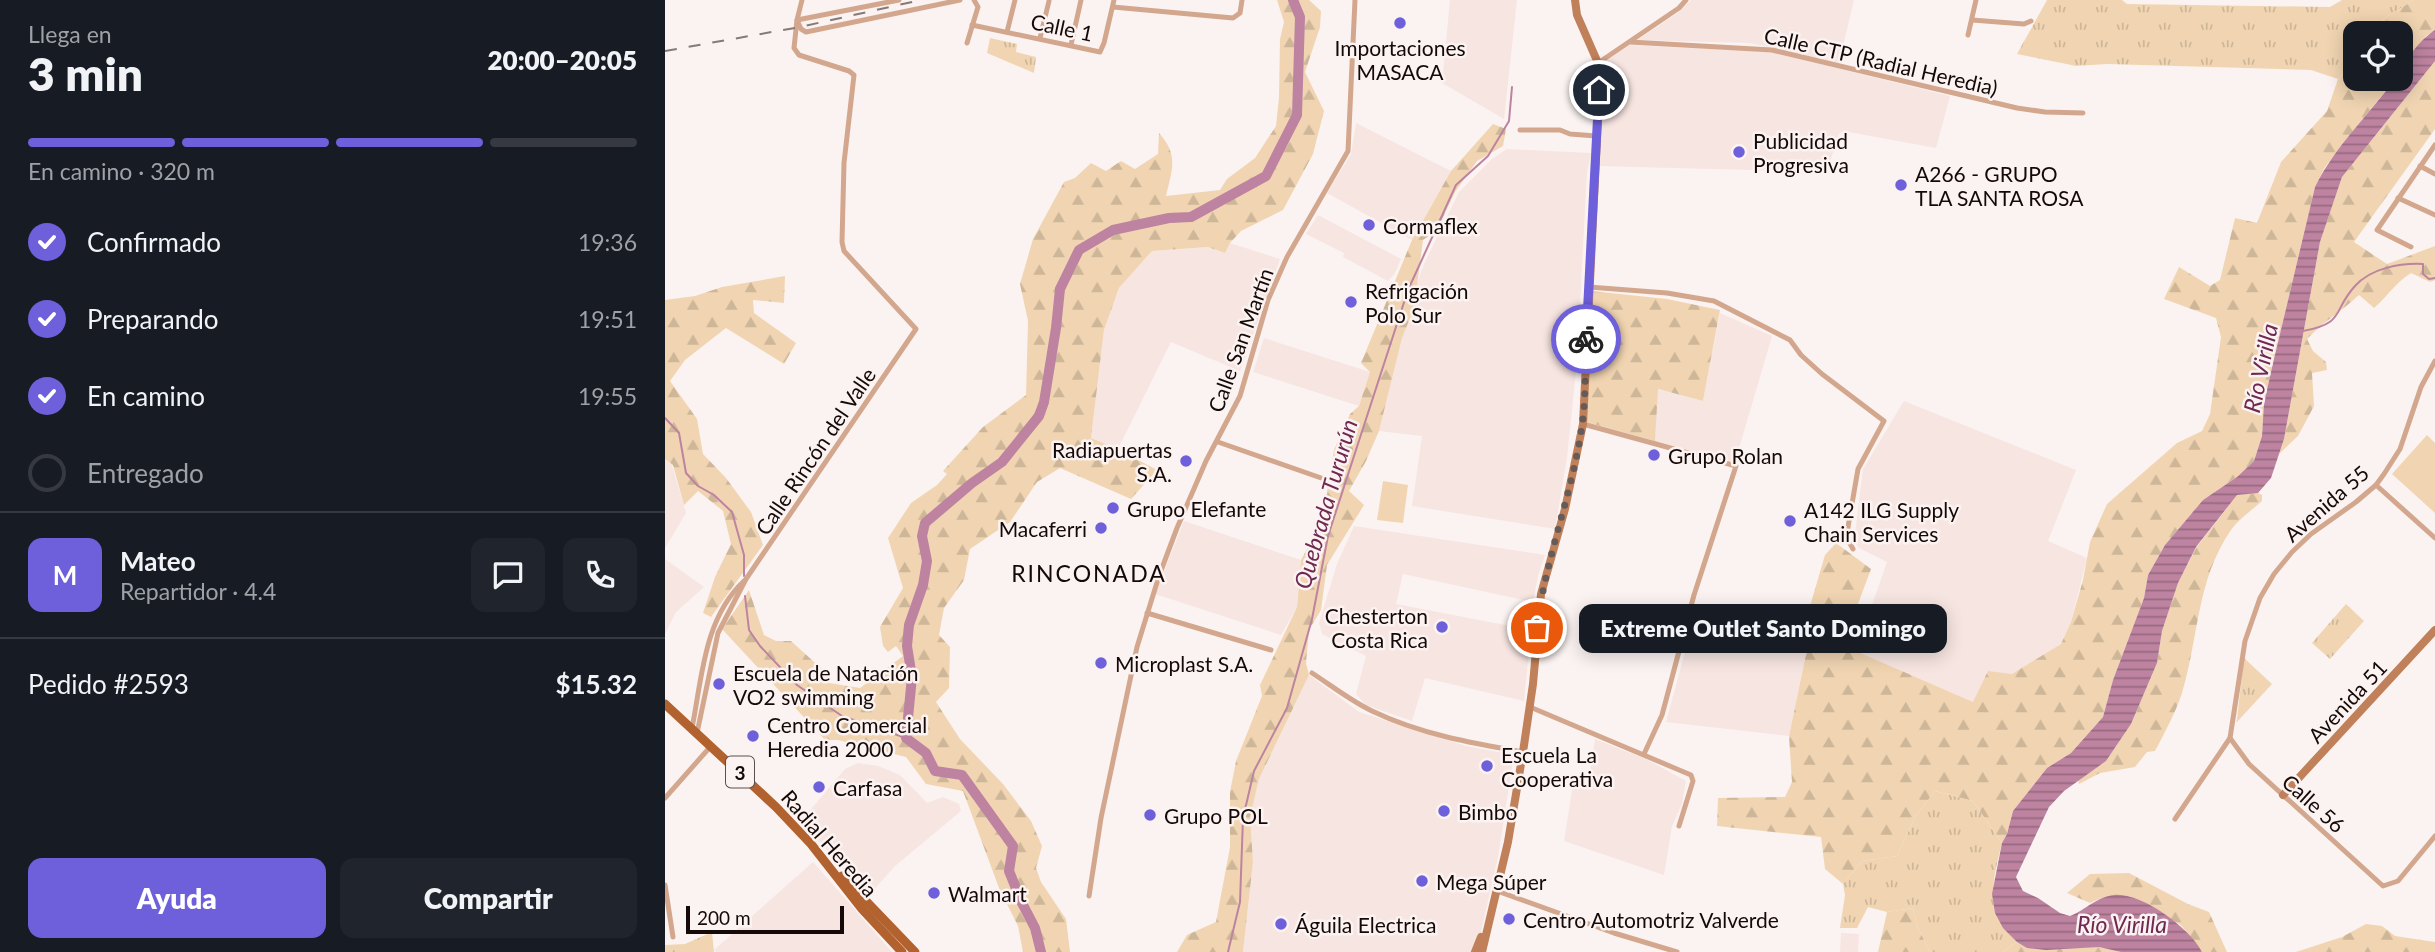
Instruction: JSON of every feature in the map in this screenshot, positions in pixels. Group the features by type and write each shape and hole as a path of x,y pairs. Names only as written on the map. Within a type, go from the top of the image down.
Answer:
{"main road":[{"path":"1479,952 1486,939 1497,891 1523,752 1541,594 1565,509 1583,424 1599,97 1598,63 1577,15 1575,0"},
{"name":"Avenida 51","path":"2283,796 2435,631"},
{"name":"Radial Heredia","path":"665,704 770,801 811,844 862,909 902,952"},
{"path":"811,844 915,952"},
{"path":"1479,952 1497,891"},
{"path":"862,909 880,922 909,952"}],"street":[{"path":"802,0 797,20 801,29 806,32 960,0"},
{"path":"797,20 899,0"},
{"path":"967,43 978,7 974,0"},
{"path":"1007,32 1015,0"},
{"path":"1071,45 1081,0"},
{"path":"1113,3 1233,18 1241,9 1242,0"},
{"name":"Calle San Martín","path":"1089,896 1101,818 1137,647 1147,613 1177,528 1206,461 1240,396 1268,300 1287,257 1348,151 1355,0"},
{"path":"1598,63 1686,0"},
{"path":"1968,35 1976,0"},
{"path":"1040,38 1049,1"},
{"name":"Calle 1","path":"972,25 1095,52 1103,49 1113,3"},
{"name":"Calle Rincón del Valle","path":"695,731 718,633 728,610 746,579 916,330 844,251 844,163 854,75 796,54 797,20"},
{"path":"1972,20 2024,24 2031,21"},
{"name":"Calle CTP (Radial Heredia)","path":"1630,42 1772,50 2017,108 2083,113"},
{"path":"1520,130 1560,130 1570,134 1596,136"},
{"path":"2411,247 2377,230 2435,145"},
{"path":"2420,166 2435,174"},
{"path":"2398,198 2434,215"},
{"path":"1588,286 1667,293 1714,301 1790,340 1801,355 1822,374 1884,421 1857,469 1848,527 1848,540 1853,549"},
{"name":"Avenida 55","path":"2175,819 2230,738 2245,640 2260,598 2274,574 2292,552 2311,534 2376,485 2400,449 2421,387 2435,361"},
{"path":"1583,424 1736,466 1694,595 1658,725 1644,754"},
{"path":"1218,442 1327,480"},
{"path":"2376,485 2435,538"},
{"path":"1147,613 1271,650"},
{"path":"1312,674 1363,706 1415,728 1451,739 1523,752"},
{"path":"1530,707 1693,777 1679,826"},
{"name":"Calle 56","path":"2230,738 2249,764 2383,886 2398,881 2435,836"},
{"path":"665,798 711,746"},
{"path":"665,884 673,937"},
{"path":"1497,891 1614,933 1677,952"}],"shaded area":[{"path":"1450,0 1517,0 1504,119 1442,83"},
{"path":"1691,0 1854,0 1839,63 1750,43 1637,40 1679,12"},
{"path":"1628,45 1772,52 1950,96 1936,148 1843,131 1839,134 1829,165 1823,172 1597,166 1603,94 1602,63"},
{"path":"1356,123 1451,171 1412,240 1327,193 1351,154"},
{"path":"1507,149 1591,153 1587,172 1577,361 1567,458 1555,529 1412,506 1422,436 1379,431 1410,303 1424,264 1459,192 1492,159"},
{"path":"1318,215 1401,259 1395,273 1388,281 1343,257 1344,253 1306,234"},
{"path":"1230,243 1280,259 1240,371 1171,342 1118,449 1091,438 1104,330 1119,288 1152,251 1208,247 1225,253"},
{"path":"1720,313 1772,336 1735,462 1655,441 1657,389 1703,401"},
{"path":"1264,338 1370,372 1359,406 1253,372"},
{"path":"1904,401 2076,470 2048,541 2087,558 2071,622 2061,644 1973,702 1856,651 1887,562 1859,548 1854,542 1863,469"},
{"path":"665,459 672,465 686,513 665,548"},
{"path":"1184,521 1301,560 1297,607 1281,635 1155,594"},
{"path":"1354,526 1545,555 1533,602 1403,574 1396,604 1531,630 1524,701 1425,678 1412,721 1366,705 1356,694 1366,656 1322,634 1319,623 1337,564"},
{"path":"665,559 704,587 676,612 665,634"},
{"path":"1698,604 1811,630 1789,736 1666,722"},
{"path":"1309,675 1359,712 1466,746 1514,755 1498,857 1481,932 1472,952 1243,952 1253,862 1249,817 1259,779"},
{"path":"1595,739 1648,760 1686,781 1682,804 1672,826 1664,875 1564,841 1573,784 1588,787"},
{"path":"858,763 878,766 900,775 927,803 943,797 959,804 961,811 895,866 868,896 801,821 845,769"},
{"path":"813,862 892,952 714,950"},
{"path":"1841,933 1859,934 1858,952 1840,952"}],"green space":[{"path":"1277,0 1309,0 1321,11 1320,27 1305,72 1324,111 1313,154 1283,210 1241,231 1225,253 1208,247 1152,251 1119,288 1104,330 1091,438 1157,470 1131,499 1060,468 1037,482 1010,522 970,549 964,580 944,608 939,635 950,647 949,688 936,702 960,739 1003,784 1031,821 1042,846 1036,868 1041,882 1066,919 1070,952 1023,952 1018,926 999,888 963,791 926,784 906,757 838,740 825,740 722,629 749,590 764,635 776,641 791,641 823,670 829,683 860,688 903,656 896,646 888,652 883,646 880,627 903,588 888,538 911,503 937,485 947,474 943,471 983,427 1026,395 1028,321 1020,284 1033,239 1064,182 1075,178 1091,163 1106,171 1121,161 1135,169 1158,154 1159,133 1172,156 1166,196 1220,190 1227,179 1255,158 1276,126 1280,39 1284,22"},
{"path":"2047,0 2330,7 2342,0 2414,0 2383,21 2343,21 2343,74 2338,79 2311,70 2107,64 2076,66 2017,54"},
{"path":"2414,0 2435,0 2435,30 2426,36 2413,54 2413,21 2383,19"},
{"path":"990,38 1017,44 1016,52 1036,57 1034,73 987,53"},
{"path":"2435,61 2435,129 2354,242 2387,264 2435,246 2435,280 2430,282 2411,273 2374,308 2359,295 2307,339 2313,351 2326,362 2327,370 2312,373 2314,406 2298,436 2279,454 2320,242 2342,177"},
{"path":"2343,74 2343,91 2385,91 2325,167 2315,187 2264,403 2262,436 2254,461 2237,477 2203,500 2165,545 2148,575 2144,598 2113,680 2103,717 2071,753 2047,768 2013,811 2002,843 1973,801 1935,791 1915,817 1897,856 1862,861 1843,884 1825,869 1821,837 1717,826 1718,798 1785,797 1792,782 1789,736 1811,630 1805,623 1825,555 1836,543 1871,569 1842,647 1973,702 1988,671 2012,674 2061,644 2071,622 2083,580 2090,542 2107,504 2177,443 2202,431 2210,414 2221,337 2216,318 2164,299 2179,267 2210,286 2220,280 2235,218 2257,223 2281,162 2327,111 2338,79"},
{"path":"1493,124 1506,129 1503,146 1477,161 1455,192 1437,230 1423,240 1414,308 1402,338 1379,431 1349,491 1364,505 1327,565 1321,610 1309,630 1306,663 1309,675 1259,779 1250,817 1253,862 1243,952 1177,952 1187,935 1216,922 1230,847 1230,792 1236,761 1262,696 1260,685 1297,607 1301,560 1322,522 1334,450 1350,414 1359,406 1370,372 1361,363 1412,240 1451,171"},
{"path":"785,276 784,303 753,300 754,313 796,343 784,364 726,328 685,360 670,381 697,419 703,454 726,478 751,512 763,545 711,617 703,613 715,577 731,544 723,511 698,491 684,505 673,465 665,459 665,300"},
{"path":"1591,291 1667,299 1720,310 1703,401 1658,389 1655,441 1586,422"},
{"path":"2427,435 2435,443 2435,513 2392,474"},
{"path":"1383,481 1408,485 1403,523 1377,520"},
{"path":"2237,495 2262,495 2262,501 2231,530 2211,569 2182,693 2155,751 2147,752 2135,767 2100,773 2079,784 2078,780 2106,761 2131,724 2157,663 2162,631 2178,583 2196,548"},
{"path":"2346,604 2364,621 2330,659 2312,643"},
{"path":"2244,658 2272,684 2236,723 2237,719"},
{"path":"1935,791 1973,801 2002,843 1995,871 1993,896 1999,919 2017,942 2003,952 1930,952 1917,926 1913,908 1887,912 1868,907 1857,928 1840,928 1845,895 1843,884 1862,861 1897,856 1915,817"},
{"path":"2129,873 2209,912 2227,952 2202,952 2181,925 2129,896 2101,898 2090,903 2067,893 2090,874"},
{"path":"1913,908 1917,926 1930,952 1878,952 1887,912"},
{"path":"2366,924 2382,926 2395,936 2435,942 2435,952 2296,952 2342,937"},
{"path":"712,932 714,952 665,952 665,945 685,944"},
{"path":"2017,942 2037,947 2089,946 2121,952 2003,952"}],"water":[{"name":"Río Virilla","path":"2435,30 2435,61 2413,88 2413,52"},
{"name":"Río Virilla","path":"2385,91 2411,91 2342,177 2320,242 2284,439 2271,478 2258,493 2237,495 2196,547 2178,583 2162,631 2157,663 2131,724 2106,761 2064,791 2049,807 2016,877 2023,891 2070,916 2108,896 2137,899 2164,913 2187,933 2202,952 2121,952 2099,947 2046,950 2027,948 2003,928 1995,913 1992,894 2002,843 2013,811 2047,768 2071,753 2103,717 2113,680 2144,598 2148,575 2165,545 2203,500 2237,477 2254,461 2262,436 2264,403 2315,187 2342,144"}],"waterway":[{"path":"1041,952 1035,928 1009,871 1013,846 962,775 935,771 926,753 906,738 912,677 907,646 909,625 923,585 927,561 922,536 925,523 972,483 1002,462 1039,416 1044,402 1060,289 1079,250 1113,230 1169,218 1191,217 1266,176 1297,115 1300,17 1293,0"},
{"name":"Quebrada Tururún","path":"1228,952 1240,902 1243,818 1254,771 1287,708 1312,619 1328,536 1408,290 1456,185 1488,156 1509,121 1512,87"},
{"path":"2303,331 2317,328 2332,320 2355,286 2377,271 2405,264 2423,264 2423,274 2429,279 2435,278"},
{"path":"665,418 679,433 686,473 698,486 714,495 732,512 744,555 744,576"},
{"path":"745,596 749,630 760,646 797,685 842,716 906,738"}],"railway":[{"path":"665,51 800,27 921,0"}],"way so far":[{"path":"1537,628 1543,582 1560,529 1583,424 1586,339"}],"place":[{"name":"Importaciones MASACA","path":"1400,23"},
{"name":"Publicidad Progresiva","path":"1739,152"},
{"name":"A266 - GRUPO TLA SANTA ROSA","path":"1901,185"},
{"name":"Cormaflex","path":"1369,225"},
{"name":"Refrigación Polo Sur","path":"1351,302"},
{"name":"Grupo Rolan","path":"1654,455"},
{"name":"Radiapuertas S.A.","path":"1186,461"},
{"name":"Grupo Elefante","path":"1113,508"},
{"name":"A142 ILG Supply Chain Services","path":"1790,521"},
{"name":"Macaferri","path":"1101,528"},
{"name":"Chesterton Costa Rica","path":"1442,627"},
{"name":"Extreme Outlet Santo Domingo","path":"1537,628"},
{"name":"Microplast S.A.","path":"1101,663"},
{"name":"Escuela de Natación VO2 swimming","path":"719,684"},
{"name":"Centro Comercial Heredia 2000","path":"753,736"},
{"name":"Escuela La Cooperativa","path":"1487,766"},
{"name":"Carfasa","path":"819,787"},
{"name":"Bimbo","path":"1444,811"},
{"name":"Grupo POL","path":"1150,815"},
{"name":"Mega Súper","path":"1422,881"},
{"name":"Walmart","path":"934,893"},
{"name":"Centro Automotriz Valverde","path":"1509,919"},
{"name":"Águila Electrica","path":"1281,924"}],"district":[{"name":"RINCONADA","path":"1089,573"}],"route":[{"path":"1586,339 1599,90"}]}
